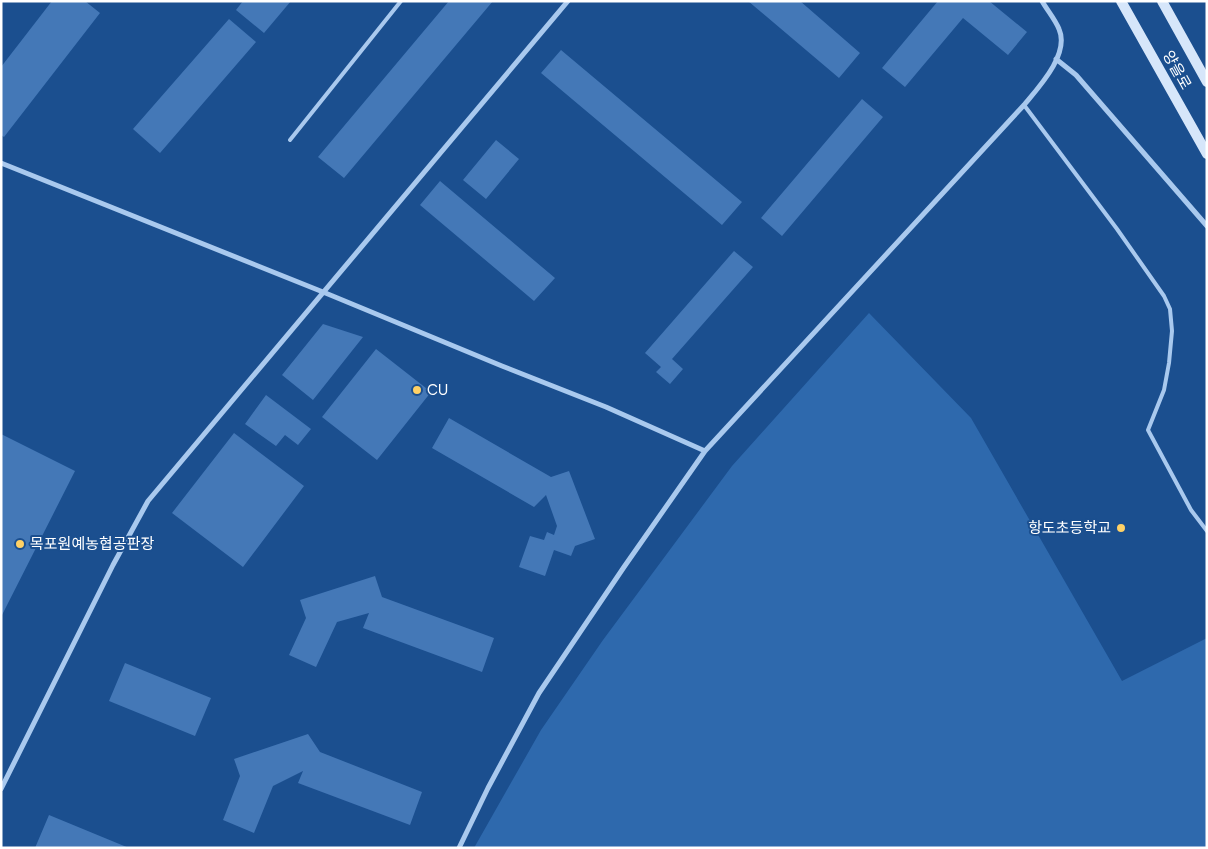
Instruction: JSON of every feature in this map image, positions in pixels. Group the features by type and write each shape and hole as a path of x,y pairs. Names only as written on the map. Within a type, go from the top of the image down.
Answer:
{"street":[{"path":"1,789 113,565 148,501 568,1"},
{"path":"459,848 488,788 539,693 624,566 705,451 1024,105 1046,78 1056,60 1061,43 1060,30 1042,1"},
{"name":"양을로","path":"1121,1 1207,154"},
{"name":"양을로","path":"1162,1 1207,82"},
{"path":"1056,60 1076,75 1207,226"},
{"path":"1,163 606,407 705,451"}],"lane":[{"path":"290,140 401,1"},
{"path":"1024,105 1117,229 1164,296 1170,309 1172,332 1169,363 1164,390 1148,430 1191,510 1207,532"}],"shaded area":[{"path":"869,313 971,418 1122,681 1207,638 1207,848 474,848 541,730 603,640 732,466"}],"building":[{"path":"52,1 85,1 100,13 4,137 1,135 1,67"},
{"path":"243,1 291,1 264,33 236,10"},
{"path":"449,1 493,1 344,178 318,157"},
{"path":"748,1 800,1 860,53 839,78"},
{"path":"938,1 989,1 1027,32 1008,55 963,18 905,87 882,68"},
{"path":"229,19 256,42 160,153 133,129"},
{"path":"561,50 742,202 722,225 541,73"},
{"path":"862,99 883,117 782,236 761,218"},
{"path":"496,140 519,159 486,199 463,180"},
{"path":"440,181 555,278 534,301 420,205"},
{"path":"734,251 753,267 672,359 683,369 670,384 656,372 661,367 645,353"},
{"path":"323,324 363,337 313,400 282,375"},
{"path":"376,349 431,392 377,460 322,417"},
{"path":"266,395 311,429 298,445 285,435 276,446 245,424"},
{"path":"449,418 551,477 569,471 595,539 575,546 571,556 554,550 545,576 519,567 530,536 544,540 547,532 554,535 557,526 546,495 534,507 432,448"},
{"path":"234,433 304,486 243,567 172,513"},
{"name":"목포원예농협공판장","path":"1,434 75,471 1,617"},
{"path":"375,576 382,597 494,638 482,672 363,628 369,613 337,622 316,667 289,655 306,618 300,600"},
{"path":"125,663 211,698 195,736 109,701"},
{"path":"308,734 320,752 422,792 410,825 298,783 303,771 273,786 254,833 223,820 240,776 234,759"},
{"path":"49,815 129,848 35,848"}],"place":[{"name":"CU","path":"417,390"},
{"name":"항도초등학교","path":"1121,528"},
{"name":"목포원예농협공판장","path":"20,544"}]}
